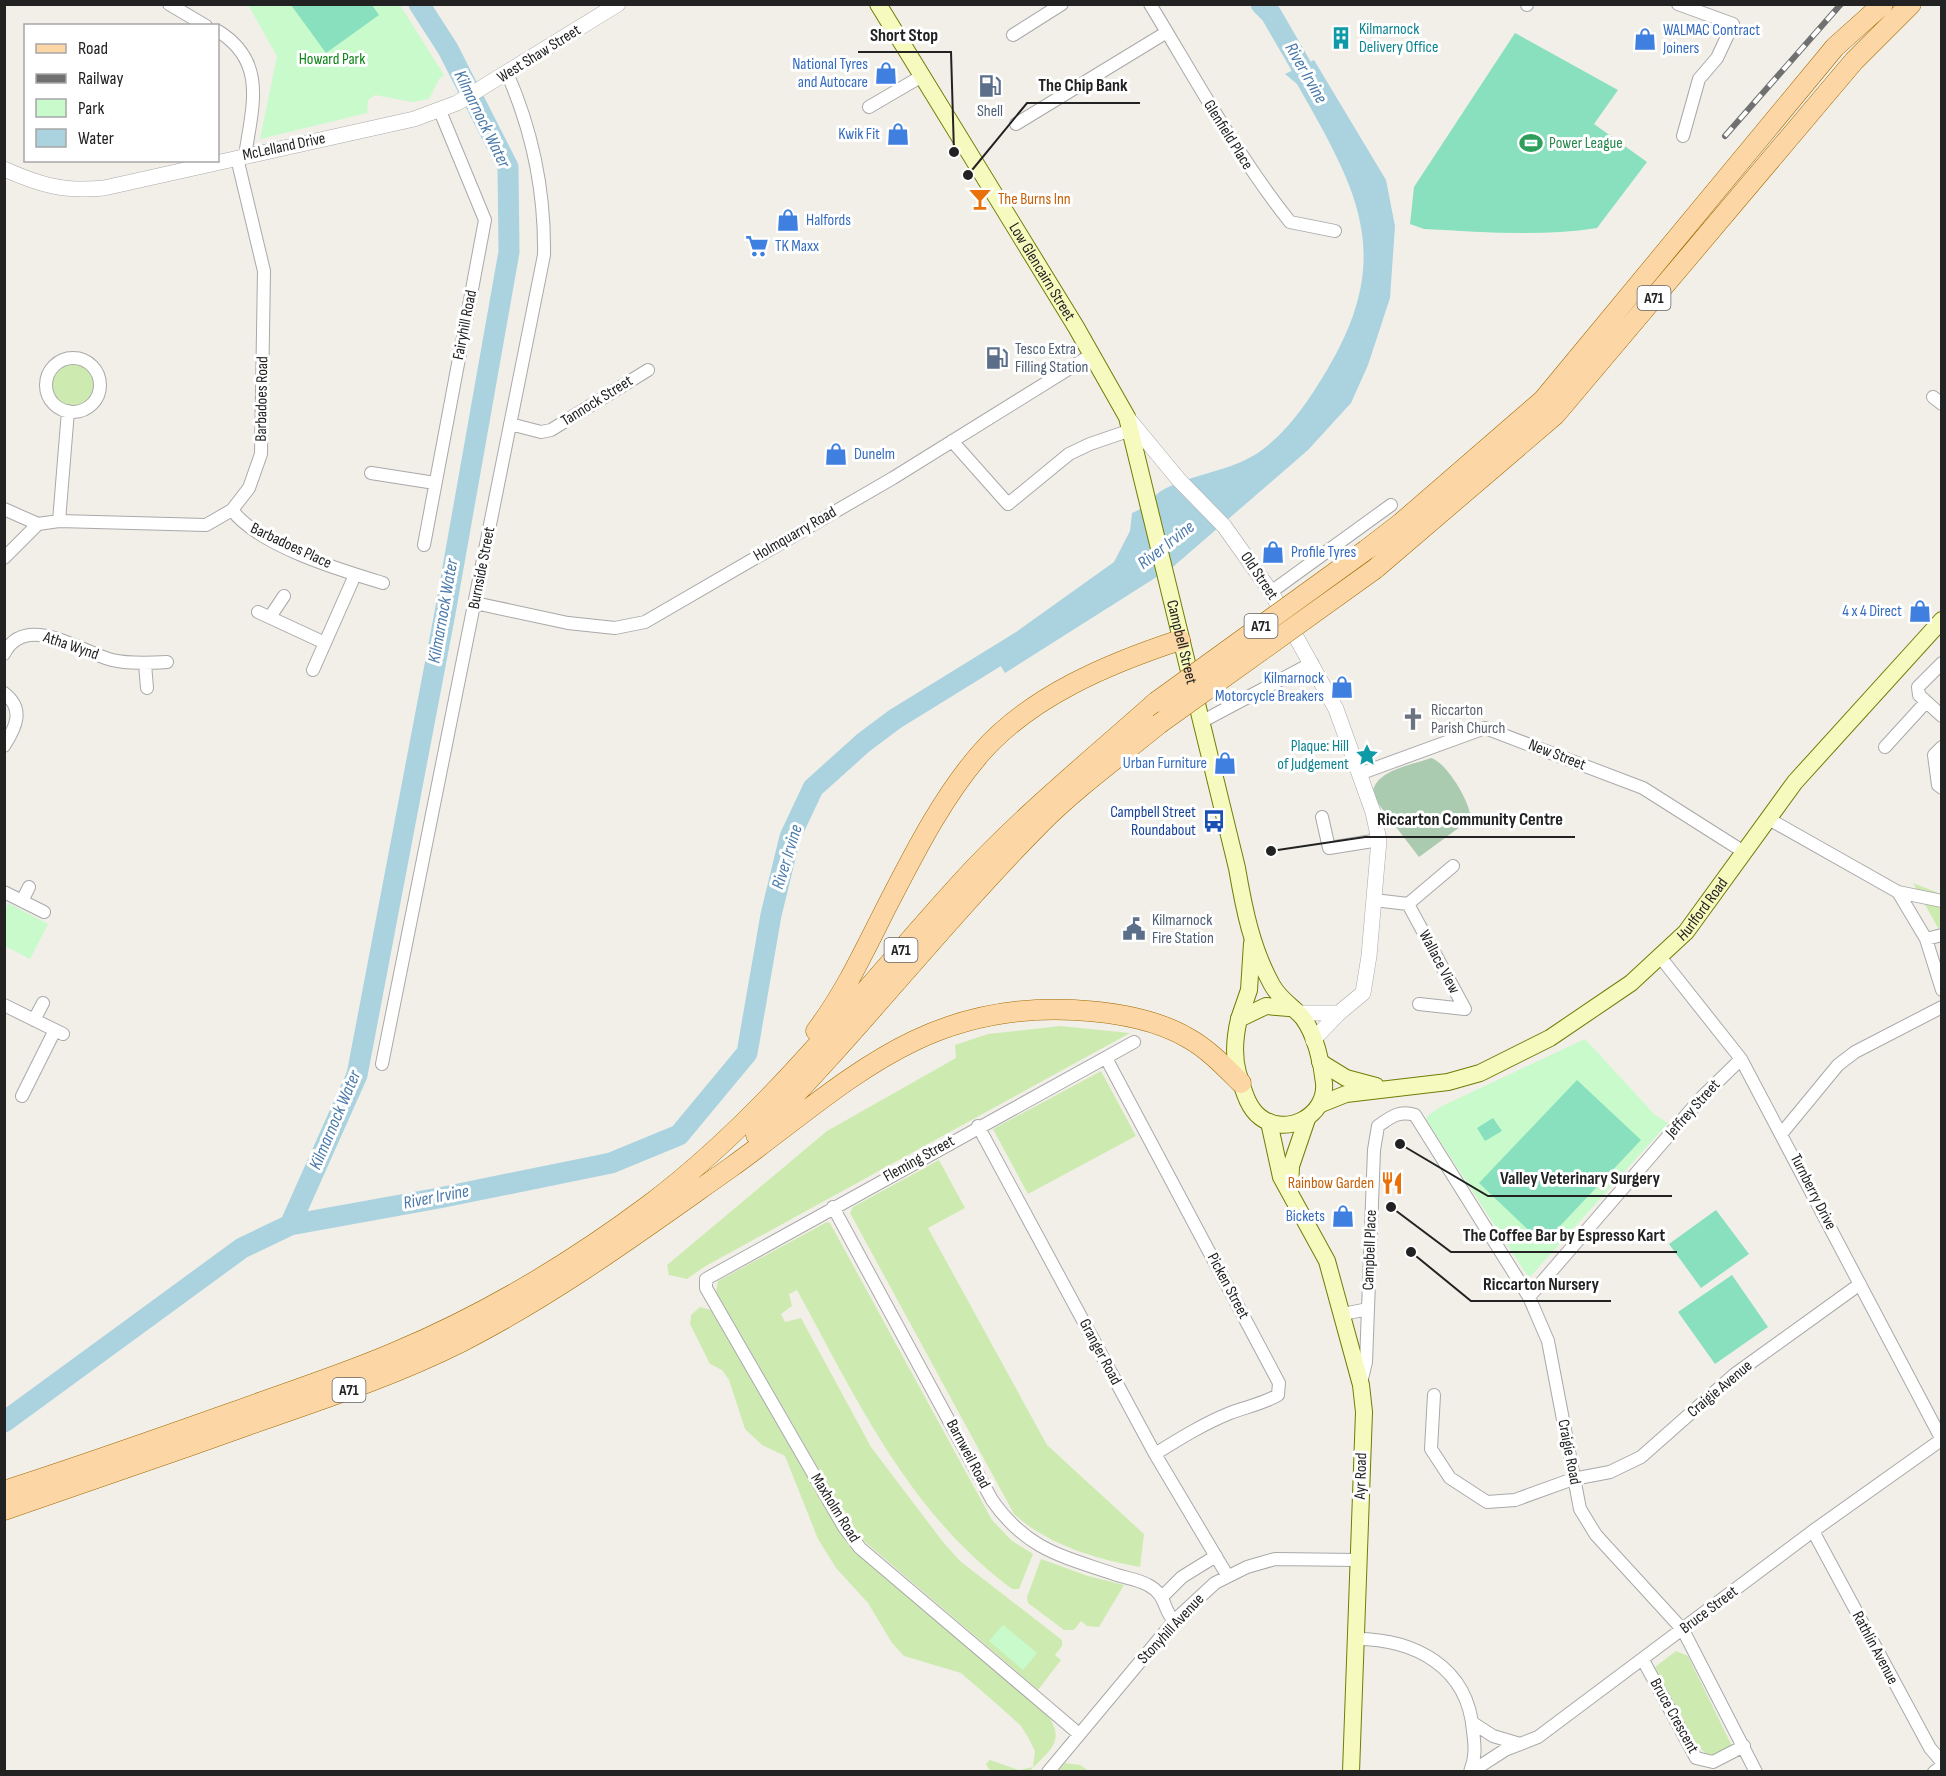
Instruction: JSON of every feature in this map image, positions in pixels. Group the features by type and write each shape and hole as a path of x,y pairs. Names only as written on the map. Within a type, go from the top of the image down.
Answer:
{"main road":[{"name":"Low Glencairn Street","path":"879,4 1091,355"},
{"name":"A71","path":"4,1491 338,1374 451,1327 530,1285 602,1239 659,1197 748,1118 806,1058 960,883 1026,818 1156,702 1401,523 1543,400 1835,47 1883,4"},
{"name":"A71","path":"4,1510 402,1369 528,1307 586,1270 666,1213 742,1150 797,1094 1042,821 1159,724 1375,569 1555,415 1854,61 1911,4"},
{"name":"Campbell Street","path":"1091,355 1129,424 1139,460 1252,939 1271,984 1294,1011"},
{"name":"Hurlford Road","path":"1321,1104 1346,1094 1448,1082 1480,1073 1515,1057 1590,1012 1661,958 1686,932 1767,818 1824,748 1941,620"},
{"path":"748,1118 819,1028 849,977 918,845 948,796 981,752 1020,718 1076,682 1106,667 1180,640"},
{"name":"Campbell Street","path":"1239,1019 1249,990 1252,939"},
{"path":"1290,1196 1291,1166 1307,1119 1321,1104 1324,1085 1320,1062 1304,1020 1294,1011 1266,1006 1239,1019 1235,1048 1241,1083 1249,1104 1259,1116 1269,1122 1290,1124 1307,1119"},
{"path":"666,1213 857,1072 893,1051 938,1030 985,1015 1034,1008 1098,1011 1160,1026 1188,1037 1211,1054 1241,1083"},
{"name":"Hurlford Road","path":"1320,1062 1346,1078 1385,1089"},
{"name":"Ayr Road","path":"1269,1122 1281,1177 1327,1261 1343,1314 1364,1412 1351,1772"}],"street":[{"path":"169,4 203,24"},
{"name":"West Shaw Street","path":"457,103 618,4"},
{"name":"Glenfield Place","path":"1150,4 1192,79 1257,181 1290,222 1335,231"},
{"path":"1678,4 1733,24 1717,58 1699,79 1683,136"},
{"path":"1013,35 1059,5"},
{"path":"1016,124 1167,32"},
{"path":"219,33 232,41 254,78 241,157"},
{"name":"Burnside Street","path":"382,1064 450,715 475,603 544,255 539,172 528,127 507,73"},
{"path":"869,107 922,76"},
{"name":"McLelland Drive","path":"219,162 440,111 457,103"},
{"name":"Fairyhill Road","path":"424,545 485,220 440,111"},
{"name":"Barbadoes Road","path":"38,524 59,521 206,525 232,510 249,488 261,454 264,271 241,157"},
{"name":"McLelland Drive","path":"4,169 48,186 75,191 104,188 219,162"},
{"name":"Holmquarry Road","path":"475,603 568,623 615,628 645,622 952,441 1091,355"},
{"path":"74,357 88,362 96,369 100,388 96,400 89,407 68,411 53,403 45,385 52,366 61,360 74,357"},
{"name":"Tannock Street","path":"510,424 541,432 551,430 648,369"},
{"path":"59,521 68,411"},
{"path":"952,441 1008,504 1069,454 1129,424"},
{"name":"Old Street","path":"1129,424 1224,526 1271,592 1336,709 1373,812 1379,840 1363,993 1338,1013 1313,1040"},
{"path":"1139,460 1160,458"},
{"path":"371,472 435,483"},
{"path":"1271,592 1391,505"},
{"path":"4,509 38,524 4,558"},
{"name":"Barbadoes Place","path":"232,510 242,523 301,555 383,583"},
{"path":"313,670 355,575"},
{"path":"270,617 284,596"},
{"path":"258,612 325,643"},
{"name":"Atha Wynd","path":"4,654 16,639 30,634 49,635 113,660 145,664 167,662"},
{"path":"1202,722 1312,663"},
{"path":"1941,663 1918,687 1919,695 1941,716"},
{"path":"145,664 147,688"},
{"path":"4,693 14,700 18,717 4,746"},
{"path":"1885,747 1926,702"},
{"name":"New Street","path":"1359,774 1485,728 1642,788 1744,852"},
{"path":"1941,747 1934,755 1938,785 1941,788"},
{"path":"1322,817 1329,848 1379,840"},
{"path":"1767,818 1898,892 1941,901"},
{"path":"1374,900 1408,904 1453,866"},
{"path":"22,901 29,887"},
{"path":"4,892 44,912"},
{"path":"1898,892 1926,939 1941,990"},
{"name":"Wallace View","path":"1408,904 1465,1010 1419,1005"},
{"path":"1926,939 1941,935"},
{"name":"Turnberry Drive","path":"1661,958 1741,1059 1782,1133 1941,1440"},
{"path":"34,1020 43,1003"},
{"path":"4,1005 59,1032 22,1096"},
{"path":"1782,1133 1838,1065 1855,1052 1941,1007"},
{"path":"1294,1011 1338,1013"},
{"name":"Fleming Street","path":"706,1279 978,1126 1134,1042"},
{"name":"Picken Street","path":"1106,1058 1279,1383 1278,1395 1213,1421 1155,1454"},
{"name":"Jeffrey Street","path":"1529,1297 1702,1097 1741,1059"},
{"name":"Campbell Place","path":"1360,1385 1366,1362 1374,1161 1378,1125 1393,1115 1405,1112 1415,1115"},
{"name":"Craigie Road","path":"1415,1115 1529,1297 1548,1341 1573,1479 1581,1509 1596,1535 1683,1630 1756,1772"},
{"name":"Granger Road","path":"978,1126 1155,1454 1227,1575"},
{"name":"Barnweil Road","path":"833,1207 992,1500 1008,1522 1042,1548 1147,1585 1163,1596"},
{"name":"Maxholm Road","path":"706,1279 706,1288 731,1332 844,1527 860,1548 1079,1734"},
{"name":"Craigie Avenue","path":"1434,1395 1431,1449 1450,1478 1487,1502 1515,1500 1573,1479 1610,1472 1641,1457 1735,1374 1860,1284"},
{"name":"Campbell Place","path":"1343,1314 1368,1309"},
{"name":"Bruce Street","path":"1470,1772 1520,1744 1538,1737 1813,1531 1941,1440"},
{"name":"Rathlin Avenue","path":"1813,1531 1930,1748 1941,1764"},
{"name":"Stonyhill Avenue","path":"1163,1596 1182,1577 1216,1556"},
{"name":"Stonyhill Avenue","path":"1048,1772 1174,1621 1206,1590 1227,1575 1275,1558 1358,1560"},
{"path":"1163,1596 1170,1617 1174,1621"},
{"path":"1356,1639 1402,1643 1427,1654 1451,1675 1465,1695 1473,1723 1476,1757 1470,1772"},
{"name":"Bruce Crescent","path":"1643,1660 1696,1758 1713,1762 1744,1746"},
{"path":"1473,1723 1493,1736 1520,1744"},
{"path":"1934,1772 1941,1764"}],"green space":[{"name":"Howard Park","path":"248,5 400,5 444,75 439,79 429,99 412,102 375,95 368,100 367,113 260,139 277,56"},
{"path":"291,5 372,5 379,15 326,53"},
{"name":"Power League","path":"1515,33 1618,90 1594,124 1647,162 1597,228 1511,233 1424,229 1410,224 1414,187"},
{"path":"73,362 89,368 95,384 89,400 73,406 57,400 51,384 57,368"},
{"path":"1431,758 1443,766 1455,782 1465,799 1470,814 1464,824 1419,857 1373,797 1374,788 1378,781 1394,770"},
{"path":"1913,883 1941,894 1941,927 1938,928"},
{"path":"8,903 48,924 30,959 5,946 5,911"},
{"path":"1060,1026 1130,1033 704,1267 687,1279 669,1275 667,1265 827,1131 956,1058 955,1045 988,1034"},
{"path":"1585,1039 1655,1115 1668,1123 1529,1278 1427,1121 1427,1116 1442,1106"},
{"path":"1101,1071 1136,1136 1028,1194 993,1129"},
{"path":"1577,1080 1641,1140 1543,1244 1479,1183"},
{"path":"1493,1118 1502,1131 1485,1141 1477,1128"},
{"path":"939,1160 965,1208 928,1228 1047,1445 1144,1534 1140,1567 1107,1560 1073,1549 1042,1534 1014,1514 850,1213 853,1207"},
{"path":"1716,1210 1749,1254 1701,1288 1669,1244"},
{"path":"827,1222 830,1223 992,1520 1011,1540 1033,1554 1019,1589 1012,1589 976,1559 943,1526 915,1490 864,1413 797,1290 789,1294 792,1306 781,1314 785,1322 801,1318 871,1447 943,1542 960,1561 1062,1640 1062,1646 1055,1655 1061,1660 1038,1690 857,1535 716,1292 718,1281"},
{"path":"1732,1275 1768,1327 1715,1364 1678,1312"},
{"path":"700,1307 711,1310 849,1545 1049,1717 1056,1734 1055,1741 1030,1771 990,1771 986,1764 990,1760 1019,1770 1033,1767 1035,1751 1021,1726 961,1673 904,1656 892,1643 868,1603 836,1568 818,1539 785,1456 762,1445 745,1429 729,1380 722,1370 710,1364 690,1324 691,1315"},
{"path":"1041,1559 1088,1576 1124,1585 1099,1627 1087,1626 1081,1621 1074,1630 1064,1630 1028,1603 1027,1597"},
{"path":"1003,1625 1037,1653 1023,1670 989,1641"},
{"path":"1676,1651 1688,1656 1732,1746 1713,1755 1706,1754 1696,1744 1655,1667"},
{"path":"1065,1763 1080,1765 1089,1771 1055,1772"}],"water":[{"path":"1314,60 1386,180 1395,226 1390,298 1368,365 1351,403 1308,450 1174,566 1005,673 991,650 1114,562 1130,531 1132,513 1161,491 1238,463 1272,442 1313,392 1348,329 1360,291 1364,256 1360,223 1351,190 1337,157 1297,84 1285,74"}],"waterway":[{"name":"Kilmarnock Water","path":"290,1225 357,1075 445,613 509,252 508,167 448,49 419,4"},
{"name":"River Irvine","path":"1261,4 1271,14 1315,90"},
{"name":"River Irvine","path":"4,1422 242,1248 290,1225 611,1163 679,1135 747,1053 771,915 790,837 813,788 863,743 895,719 1020,642"}],"railway":[{"path":"1725,136 1841,4"}],"place":[{"name":"Kilmarnock Delivery Office","path":"1341,38"},
{"name":"WALMAC Contract Joiners","path":"1645,39"},
{"name":"National Tyres and Autocare","path":"886,73"},
{"name":"Shell","path":"990,86"},
{"name":"Kwik Fit","path":"898,134"},
{"name":"Power League","path":"1531,143"},
{"name":"Short Stop","path":"954,152"},
{"name":"The Chip Bank","path":"968,175"},
{"name":"The Burns Inn","path":"980,199"},
{"name":"Halfords","path":"788,220"},
{"name":"TK Maxx","path":"757,246"},
{"name":"Tesco Extra Filling Station","path":"997,358"},
{"name":"Dunelm","path":"836,454"},
{"name":"Profile Tyres","path":"1273,552"},
{"name":"4 x 4 Direct","path":"1920,611"},
{"name":"Kilmarnock Motorcycle Breakers","path":"1342,687"},
{"name":"Riccarton Parish Church","path":"1413,719"},
{"name":"Plaque: Hill of Judgement","path":"1367,755"},
{"name":"Urban Furniture","path":"1225,763"},
{"name":"Campbell Street Roundabout","path":"1214,821"},
{"name":"Riccarton Community Centre","path":"1271,851"},
{"name":"Kilmarnock Fire Station","path":"1134,929"},
{"name":"Valley Veterinary Surgery","path":"1400,1144"},
{"name":"Rainbow Garden","path":"1392,1183"},
{"name":"The Coffee Bar by Espresso Kart","path":"1391,1207"},
{"name":"Bickets","path":"1343,1216"},
{"name":"Riccarton Nursery","path":"1411,1252"}]}
